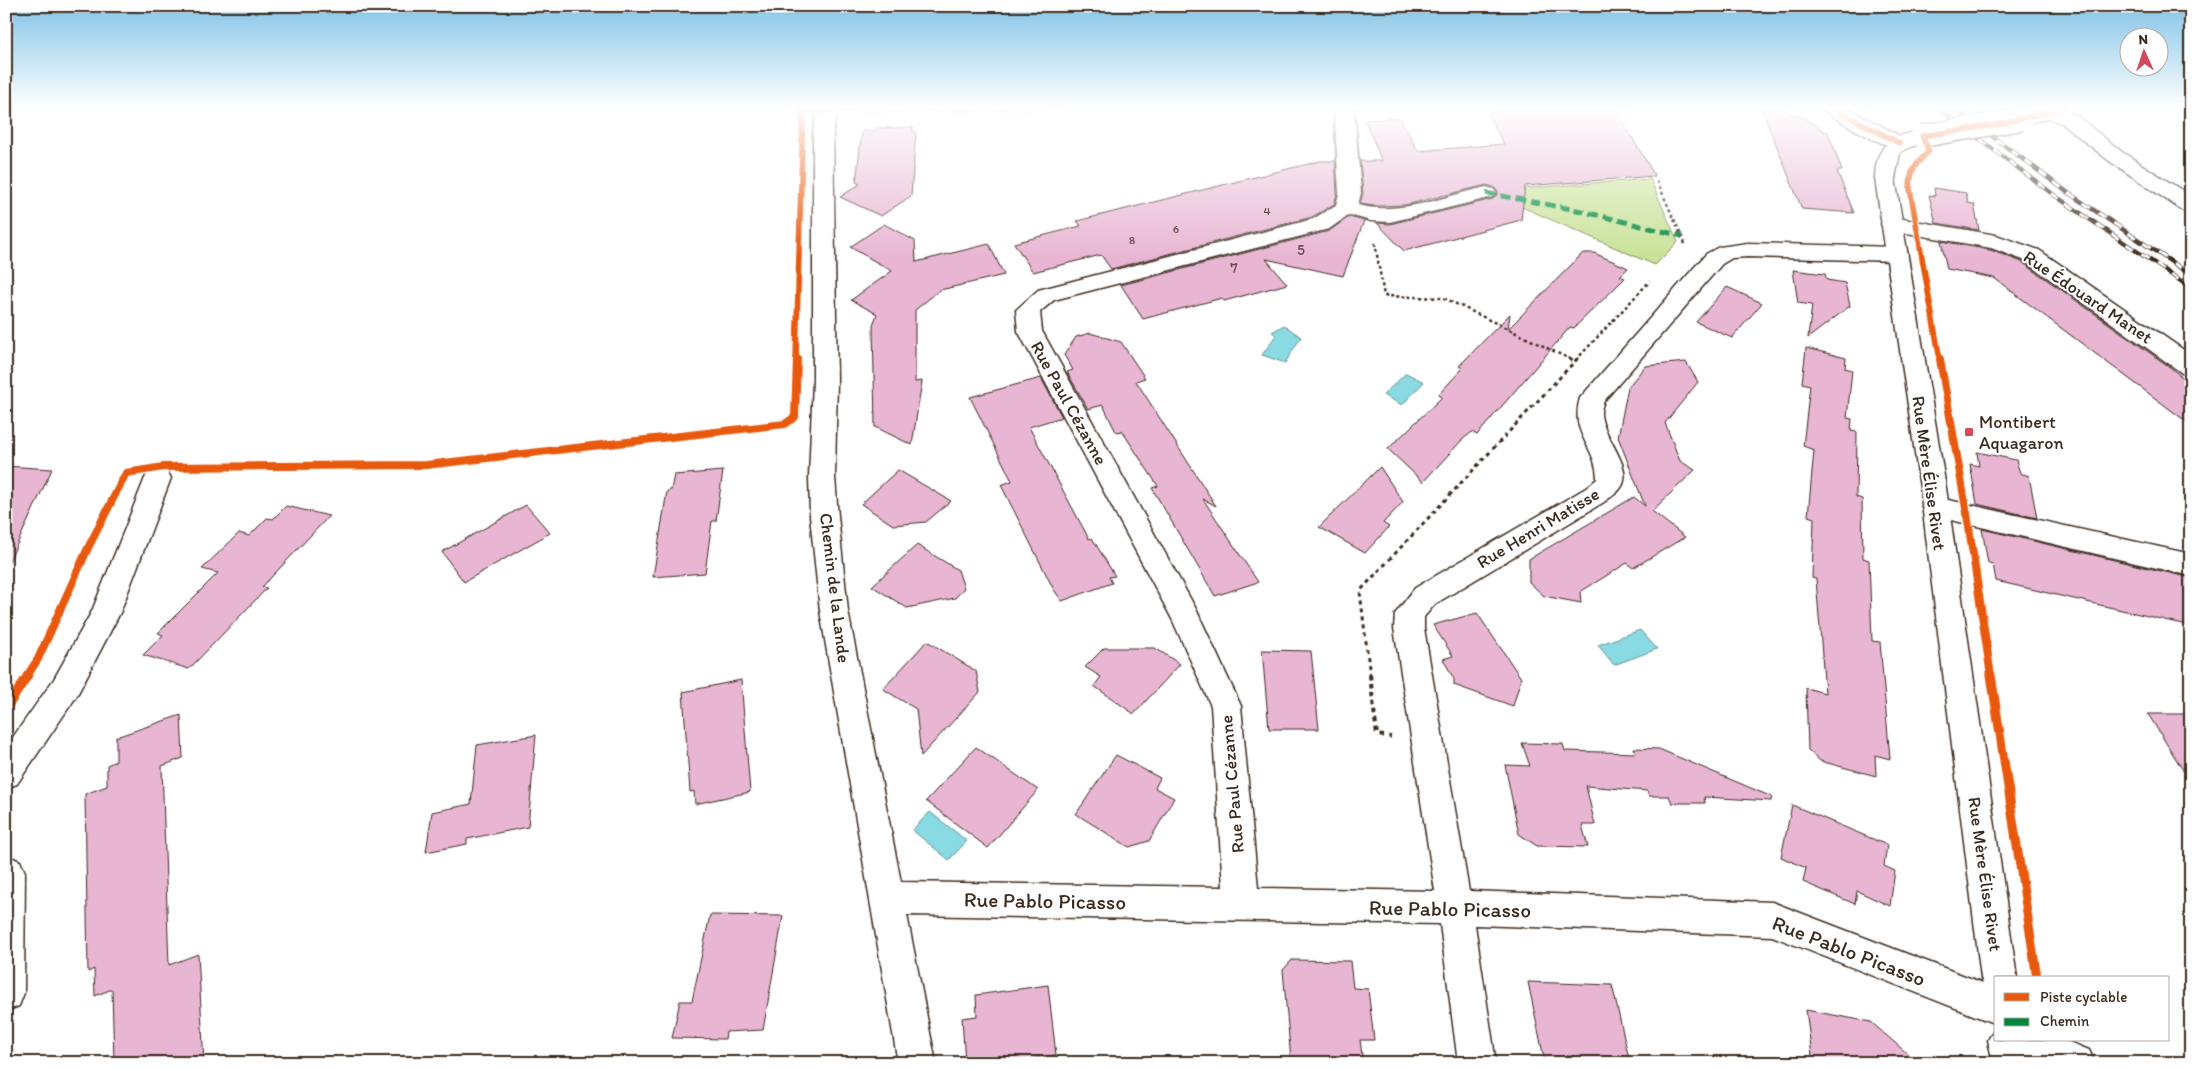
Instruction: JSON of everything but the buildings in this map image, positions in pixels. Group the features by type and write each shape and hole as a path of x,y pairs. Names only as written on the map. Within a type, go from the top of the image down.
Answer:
{"street":[{"name":"Chemin de la Lande","path":"823,157 825,380 822,477 824,516 834,611 917,1063"},
{"path":"1347,157 1350,193 1346,208 1371,215 1390,216 1486,193"},
{"name":"Rue Mère Élise Rivet","path":"1887,157 1885,160 1885,178 1935,507 1998,976"},
{"path":"2116,157 2191,206"},
{"name":"Rue Paul Cézanne","path":"1242,905 1226,706 1186,617 1030,331 1028,310 1046,295 1321,224 1346,208"},
{"name":"Rue Édouard Manet","path":"1892,224 1996,242 2031,255 2191,367"},
{"name":"Rue Henri Matisse","path":"1478,1063 1456,909 1409,628 1410,614 1425,596 1595,495 1610,483 1610,467 1592,429 1588,413 1592,398 1714,260 1727,252 1748,250 1897,254"},
{"path":"6,774 66,688 106,613 158,478"},
{"path":"1935,507 2191,565"},
{"path":"6,871 8,872 6,993"},
{"name":"Rue Pablo Picasso","path":"888,898 1456,909 1772,919 1994,1005"},
{"path":"2009,1049 2039,1051 2076,1063"}],"path":[{"path":"1657,181 1685,244 1679,251"},
{"path":"1371,215 1384,296 1444,298 1575,362"},
{"path":"1428,742 1377,735 1360,591 1653,279"}],"green space":[{"path":"1650,179 1678,242 1655,265 1515,204 1514,189"}],"water":[{"path":"1284,325 1301,337 1285,363 1262,355 1276,335 1272,332"},
{"path":"1406,373 1424,382 1402,405 1383,395"},
{"path":"1640,630 1657,649 1614,665 1598,645"},
{"path":"930,812 967,841 949,860 912,830"}],"railway":[{"path":"2003,157 2054,195 2191,288"},
{"path":"2020,157 2067,192 2191,275"}],"marked path":[{"path":"1486,193 1577,210 1682,236"}],"cycle path":[{"path":"6,709 38,659 88,548 126,473 164,467 426,465 785,424 795,417 802,157"},
{"path":"1923,157 1916,164 1910,175 1910,189 1967,514 2037,976"}],"place":[{"name":"Montibert Aquagaron","path":"1969,432"}]}
